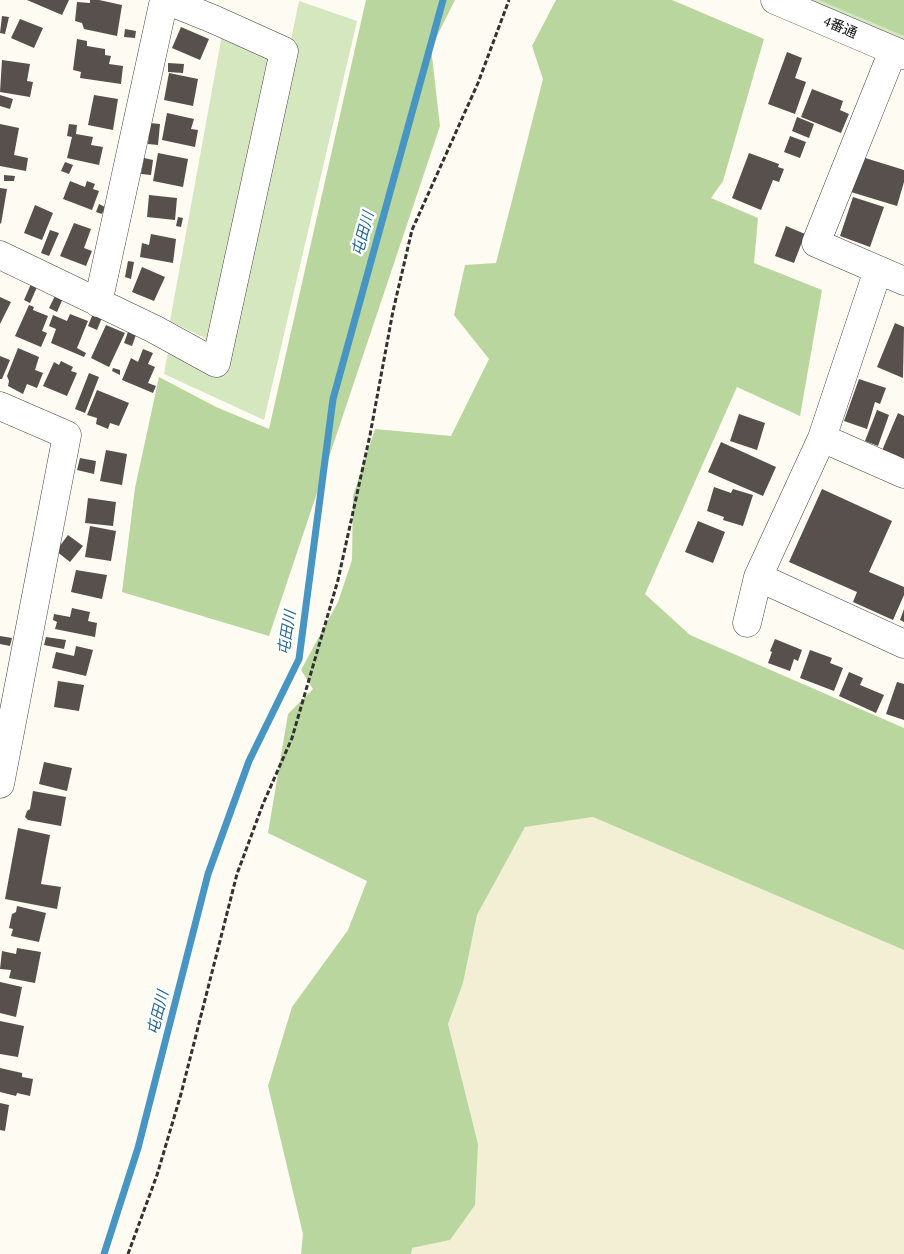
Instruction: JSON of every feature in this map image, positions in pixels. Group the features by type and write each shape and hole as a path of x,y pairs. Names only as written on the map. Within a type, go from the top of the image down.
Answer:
{"street":[{"path":"0,255 98,303 154,329 216,363 284,51 165,0 98,303"},
{"name":"4番通","path":"775,0 899,53"},
{"path":"899,53 816,243 904,281"},
{"path":"747,623 758,577 822,438 878,270"},
{"path":"0,406 67,435 0,784"},
{"path":"822,438 904,474"},
{"path":"758,577 904,644"}],"path":[{"path":"128,1254 156,1175 181,1094 237,874 263,804 292,738 338,580 370,435 393,310 412,230 478,82 510,0"}],"shaded area":[{"path":"593,817 904,950 904,1254 411,1254 412,1248 450,1240 478,1144 448,1024 463,983 477,915 525,827"}],"green space":[{"path":"366,0 455,0 431,48 440,126 269,636 122,592 135,488 159,377 216,407 269,429"},
{"path":"556,0 672,0 764,39 723,181 711,198 758,218 754,263 822,290 800,416 737,387 645,594 690,635 904,728 904,950 593,817 525,827 477,915 463,983 448,1024 478,1144 475,1205 450,1240 412,1248 411,1254 301,1254 303,1234 268,1086 292,1007 348,930 367,881 268,833 288,714 313,689 301,670 338,602 352,560 353,496 375,429 451,436 489,359 454,315 465,265 496,263 543,79 532,46"},
{"path":"803,0 904,0 904,42"},
{"path":"819,0 904,0 904,36"},
{"path":"299,1 357,21 264,420 164,374 169,346 223,369"},
{"path":"222,35 272,59 209,340 170,321"}],"building":[{"path":"27,0 69,0 62,15"},
{"path":"90,0 122,5 117,36 84,29 82,23 75,21 77,2 90,3"},
{"path":"2,16 9,17 5,34 0,33"},
{"path":"20,19 43,28 34,48 11,38"},
{"path":"181,27 209,39 200,60 172,48"},
{"path":"125,29 136,31 135,38 124,37"},
{"path":"77,39 87,41 87,46 105,49 105,55 111,56 109,64 123,66 121,84 80,78 81,72 73,70"},
{"path":"787,52 802,58 795,78 806,82 795,114 768,104"},
{"path":"2,60 30,64 27,81 33,82 30,97 0,92"},
{"path":"168,63 184,64 183,73 168,72"},
{"path":"169,73 198,79 193,106 164,100"},
{"path":"812,89 843,101 840,110 849,114 841,133 801,117"},
{"path":"0,95 13,99 10,109 0,106"},
{"path":"94,95 118,99 113,130 88,125"},
{"path":"167,113 194,119 191,129 198,130 195,147 162,140"},
{"path":"797,117 814,124 809,138 792,131"},
{"path":"150,123 160,124 158,145 148,144"},
{"path":"0,124 19,128 14,155 28,158 26,171 0,166"},
{"path":"69,124 77,125 76,134 93,137 91,145 103,147 99,165 67,158 72,137 67,136"},
{"path":"790,136 806,142 800,158 784,152"},
{"path":"158,153 188,159 183,187 153,181"},
{"path":"749,153 779,164 778,167 784,169 779,182 773,180 761,210 732,198"},
{"path":"862,157 904,170 904,182 897,206 851,192"},
{"path":"144,158 153,160 151,175 141,174"},
{"path":"65,162 73,165 69,174 61,171"},
{"path":"4,175 15,176 14,181 4,181"},
{"path":"70,181 85,187 87,181 95,184 93,189 99,191 92,210 63,199"},
{"path":"0,188 7,189 1,224 0,223"},
{"path":"149,195 177,198 175,220 147,217"},
{"path":"853,197 884,207 870,247 840,236"},
{"path":"99,204 105,207 102,214 96,212"},
{"path":"35,205 53,213 42,240 24,233"},
{"path":"178,217 183,218 181,227 176,226"},
{"path":"74,223 91,229 84,248 92,251 86,266 60,256"},
{"path":"786,226 805,234 794,263 775,256"},
{"path":"50,230 59,233 49,256 41,253"},
{"path":"151,234 176,239 173,263 140,257 142,243 149,245"},
{"path":"128,261 134,262 131,279 125,277"},
{"path":"142,267 165,277 154,301 132,292"},
{"path":"31,284 37,287 30,303 24,300"},
{"path":"57,292 64,296 57,312 49,308"},
{"path":"0,297 11,302 0,324"},
{"path":"29,305 34,307 33,310 48,316 42,331 47,333 41,347 15,336"},
{"path":"94,311 103,315 97,330 88,326"},
{"path":"70,314 88,321 77,348 86,353 84,357 51,343 56,329 49,326 53,315 67,321"},
{"path":"895,323 904,327 903,378 877,367"},
{"path":"106,325 125,333 109,367 91,358"},
{"path":"129,329 137,332 132,346 124,343"},
{"path":"18,348 39,357 35,370 43,373 37,388 27,384 23,394 8,386 7,376"},
{"path":"143,349 153,353 148,364 155,367 148,383 156,386 153,393 122,380 131,358 138,362"},
{"path":"0,356 10,360 2,379 0,379"},
{"path":"61,361 73,367 71,371 77,373 67,396 43,386 54,362 59,365"},
{"path":"113,368 120,370 120,375 112,371"},
{"path":"89,373 99,377 85,413 75,409"},
{"path":"859,379 886,388 880,404 875,402 867,429 844,421"},
{"path":"97,390 129,403 119,426 110,423 108,429 96,424 97,418 87,415"},
{"path":"877,410 889,415 878,446 865,441"},
{"path":"898,413 904,416 904,463 881,453"},
{"path":"739,414 765,423 757,450 730,441"},
{"path":"721,442 776,467 763,496 708,472"},
{"path":"106,450 127,454 122,485 100,481"},
{"path":"80,458 96,461 94,474 77,470"},
{"path":"714,487 731,493 733,489 753,495 743,526 723,520 724,517 707,511"},
{"path":"822,489 892,521 869,572 904,587 904,595 893,620 853,602 857,592 789,562"},
{"path":"88,498 116,502 113,526 85,523"},
{"path":"698,521 725,532 713,563 685,552"},
{"path":"90,526 116,531 111,561 85,557"},
{"path":"68,535 83,546 70,562 56,551"},
{"path":"76,570 107,575 102,599 71,592"},
{"path":"72,608 90,612 88,621 97,623 95,637 55,629 57,622 53,620 54,614 70,617"},
{"path":"904,609 904,622 900,620"},
{"path":"0,636 12,638 10,646 0,644"},
{"path":"46,637 66,640 64,649 44,645"},
{"path":"775,639 802,650 798,661 794,659 790,671 768,663"},
{"path":"76,646 93,650 86,676 52,668 56,652 74,656"},
{"path":"810,650 832,658 830,663 843,668 834,691 800,678"},
{"path":"849,672 863,678 860,685 884,695 876,713 839,696"},
{"path":"58,681 84,685 79,711 54,707"},
{"path":"897,682 904,684 904,720 886,714"},
{"path":"44,762 72,768 67,791 39,784"},
{"path":"33,791 66,797 61,826 28,820 25,817 30,809"},
{"path":"18,828 50,835 41,884 61,887 57,909 5,899"},
{"path":"17,906 46,913 39,942 11,936 13,929 9,928 12,914 16,912"},
{"path":"17,948 41,952 35,983 9,978 11,970 0,969 2,951 16,954"},
{"path":"0,982 22,987 16,1017 0,1013"},
{"path":"0,1021 24,1026 18,1057 0,1054"},
{"path":"0,1068 22,1073 22,1077 33,1079 30,1096 17,1093 16,1096 0,1092"},
{"path":"0,1103 9,1105 5,1131 0,1130"}],"waterway":[{"name":"屯田川","path":"104,1254 138,1148 208,874 249,761 299,659 333,399 443,0"}]}
